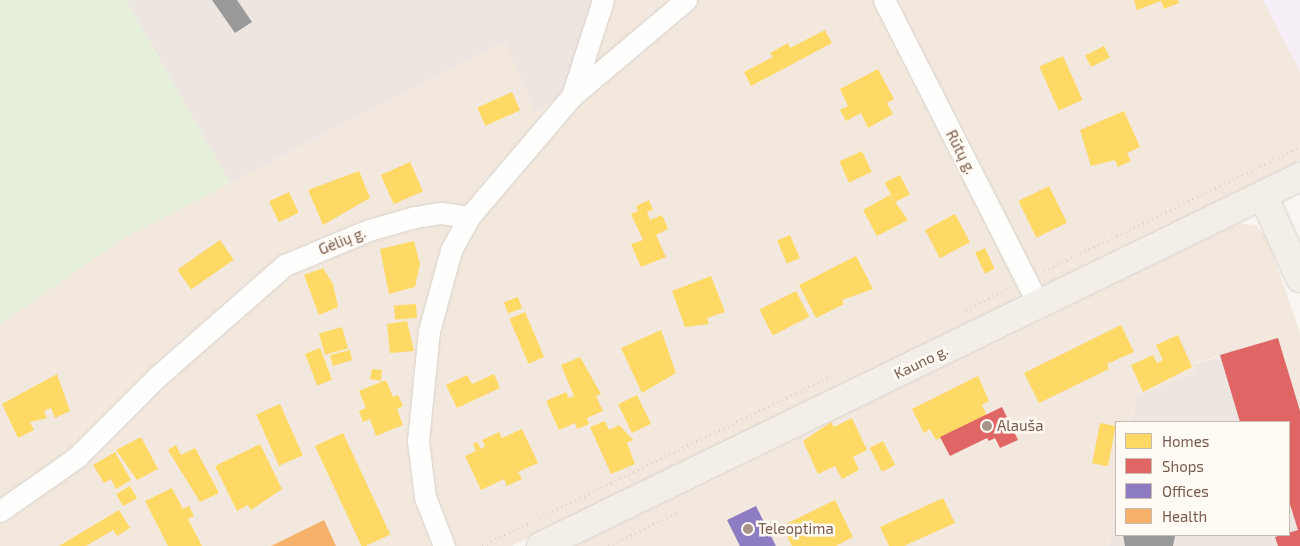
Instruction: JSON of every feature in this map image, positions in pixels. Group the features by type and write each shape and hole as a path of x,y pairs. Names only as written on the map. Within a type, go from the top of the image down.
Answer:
{"main road":[{"name":"Kauno g.","path":"541,546 1032,292 1263,195 1300,177"},
{"path":"1263,195 1300,278"}],"street":[{"path":"572,96 603,0"},
{"path":"444,546 419,468 423,373 439,283 468,217 572,96 686,0"},
{"name":"Rūtų g.","path":"884,0 1032,292"},
{"name":"Gėlių g.","path":"0,511 77,457 165,370 285,265 369,230 415,217 441,213 468,217"}],"path":[{"path":"960,313 1032,292 1300,147"},
{"path":"482,546 837,373"},
{"path":"608,546 678,512"}],"shaded area":[{"path":"126,0 614,0 586,78 535,113 505,41 230,183"},
{"path":"614,0 1300,0 1300,161 512,546 0,546 0,324 122,239 505,41 535,113 586,78"},
{"path":"1263,0 1300,0 1300,72"},
{"path":"1237,224 1255,225 1267,237 1300,333 1300,411 1278,338 1196,363 1195,372 1137,396 1132,421 1115,421 1115,513 1109,546 574,546"},
{"path":"1278,338 1300,411 1300,546 1109,546 1115,513 1115,536 1290,536 1290,421 1132,421 1137,396 1195,372 1196,364"}],"green space":[{"path":"0,0 126,0 230,183 122,239 0,324"}],"building: Homes":[{"path":"1134,0 1178,0 1179,3 1164,9 1161,1 1137,10"},
{"path":"825,30 832,43 751,86 744,72 773,57 770,53 788,43 790,48"},
{"path":"1104,46 1110,58 1091,67 1085,56"},
{"path":"1063,56 1083,100 1059,110 1039,67"},
{"path":"878,69 894,99 887,103 893,114 868,128 861,113 846,121 840,110 848,106 840,89"},
{"path":"512,92 520,110 485,126 477,107"},
{"path":"1124,111 1140,147 1127,153 1131,161 1118,167 1115,160 1091,166 1080,130"},
{"path":"862,151 872,172 849,182 839,162"},
{"path":"410,162 423,191 394,204 381,175"},
{"path":"359,171 370,198 323,225 308,190"},
{"path":"900,175 910,195 895,202 885,183"},
{"path":"1049,186 1067,223 1036,238 1018,201"},
{"path":"289,192 299,213 279,222 269,201"},
{"path":"890,195 908,220 877,236 863,210"},
{"path":"649,200 653,210 647,212 650,220 662,215 668,229 656,235 666,257 641,267 631,244 643,240 631,214 638,211 636,206"},
{"path":"955,214 970,242 940,258 925,230"},
{"path":"790,235 800,258 787,263 777,240"},
{"path":"220,240 234,260 191,289 177,270"},
{"path":"414,241 420,264 415,287 389,294 380,249"},
{"path":"985,248 995,269 985,273 975,253"},
{"path":"856,256 873,289 842,300 844,304 816,318 799,285"},
{"path":"323,268 333,284 338,307 319,315 304,275"},
{"path":"711,276 725,312 707,318 709,324 685,327 672,291"},
{"path":"796,291 809,317 773,335 759,310"},
{"path":"518,297 522,308 508,313 504,302"},
{"path":"416,304 417,318 395,320 394,306"},
{"path":"525,312 544,357 528,364 509,319"},
{"path":"407,321 414,351 390,353 387,324"},
{"path":"1121,325 1134,352 1107,364 1109,369 1039,403 1024,373"},
{"path":"342,327 348,348 325,355 319,334"},
{"path":"661,330 676,373 642,393 621,348"},
{"path":"1178,335 1192,367 1143,392 1131,365 1153,355 1157,363 1163,360 1156,345"},
{"path":"320,348 332,380 317,385 305,354"},
{"path":"350,350 352,360 333,366 330,355"},
{"path":"580,357 601,394 596,396 603,411 587,418 589,424 577,429 575,423 559,430 546,401 566,392 569,398 574,396 561,365"},
{"path":"372,369 382,370 381,381 370,379"},
{"path":"57,374 70,411 55,418 51,408 44,411 47,418 30,422 34,430 18,438 2,404"},
{"path":"494,374 500,388 457,408 446,385 467,375 472,384"},
{"path":"978,376 989,401 982,405 987,415 936,440 930,429 924,433 912,409"},
{"path":"386,380 393,397 398,395 403,406 397,409 403,425 376,436 370,419 363,422 359,411 366,408 359,391"},
{"path":"637,395 651,424 632,433 618,404"},
{"path":"280,404 303,455 279,466 256,415"},
{"path":"852,418 867,450 853,457 859,470 842,479 835,466 818,474 803,441 831,422 834,427"},
{"path":"605,421 609,430 619,425 633,440 627,443 635,464 611,474 590,427"},
{"path":"1100,423 1115,426 1108,466 1092,463"},
{"path":"522,429 538,463 518,472 522,479 507,486 504,479 481,490 465,456 476,451 473,444 477,442 481,449 485,446 482,440 499,432 502,438"},
{"path":"343,433 390,535 366,546 361,546 315,446"},
{"path":"141,437 158,469 137,480 116,450"},
{"path":"883,441 895,465 882,472 870,448"},
{"path":"260,444 282,489 251,510 248,505 237,511 215,466"},
{"path":"176,445 181,455 195,448 219,493 200,502 168,450"},
{"path":"115,452 131,480 116,489 111,479 104,483 93,465"},
{"path":"130,486 137,498 123,506 116,494"},
{"path":"172,488 183,509 189,506 194,516 188,519 202,546 168,546 145,501"},
{"path":"943,498 955,523 904,546 889,546 880,527"},
{"path":"835,500 853,537 836,546 792,546 782,526"},
{"path":"119,510 130,528 117,536 113,530 86,546 59,546"}],"building: Shops":[{"path":"1278,338 1300,411 1300,546 1278,546 1275,537 1290,536 1290,532 1298,530 1290,504 1290,421 1240,421 1220,355"},
{"name":"Alauša","path":"1002,407 1018,440 1000,448 995,438 989,441 987,438 950,456 940,437"}],"building: Offices":[{"path":"756,506 776,546 740,546 727,520"}],"building: Health":[{"path":"324,520 336,546 271,546"}],"building: Industry":[{"path":"212,0 237,0 252,22 235,33"},
{"path":"1123,536 1175,536 1173,546 1125,546"}],"place":[{"name":"Alauša","path":"987,426"},
{"name":"Teleoptima","path":"748,529"}]}
